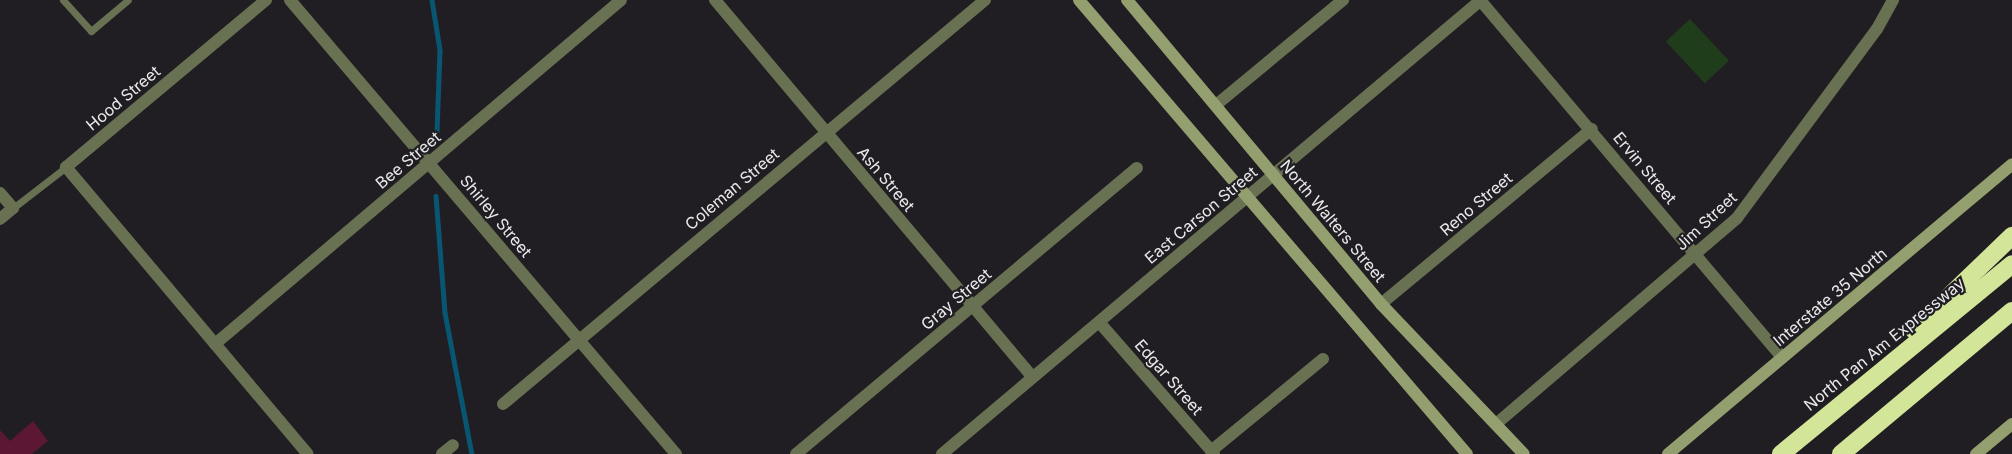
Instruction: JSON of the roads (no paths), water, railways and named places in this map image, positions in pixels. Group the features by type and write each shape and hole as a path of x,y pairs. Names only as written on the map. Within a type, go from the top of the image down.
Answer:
{"highway":[{"path":"1808,431 2012,236"},
{"name":"North Pan Am Expressway","path":"1780,454 2012,264"},
{"path":"1841,454 2012,310"}],"main road":[{"path":"1079,0 1246,199 1467,454"},
{"name":"North Walters Street","path":"1127,0 1381,304 1524,454"},
{"name":"Interstate 35 North","path":"1668,454 2012,164"},
{"path":"1976,454 2012,424"}],"street":[{"name":"Hood Street","path":"66,167 266,0"},
{"name":"Shirley Street","path":"290,0 676,454"},
{"name":"Bee Street","path":"215,344 621,0"},
{"name":"Ash Street","path":"715,0 1033,377"},
{"name":"Coleman Street","path":"503,404 985,0"},
{"path":"1215,105 1342,0"},
{"name":"East Carson Street","path":"942,454 1481,0"},
{"name":"Ervin Street","path":"1481,0 1592,129 1782,358"},
{"name":"Jim Street","path":"1496,424 1737,218 1877,29 1893,0"},
{"name":"Reno Street","path":"1381,304 1592,129"},
{"path":"66,167 308,454"},
{"name":"Gray Street","path":"796,454 1137,168"},
{"path":"0,193 13,208"},
{"name":"Hood Street","path":"0,219 13,208"},
{"name":"Edgar Street","path":"1099,322 1213,453"},
{"path":"1213,453 1323,358"},
{"path":"442,454 453,445"}],"lane":[{"path":"63,0 91,32 128,0"},
{"name":"Hood Street","path":"13,208 66,167"}],"waterway":[{"path":"432,0 440,50 437,132"},
{"path":"436,196 445,313 472,454"}]}
